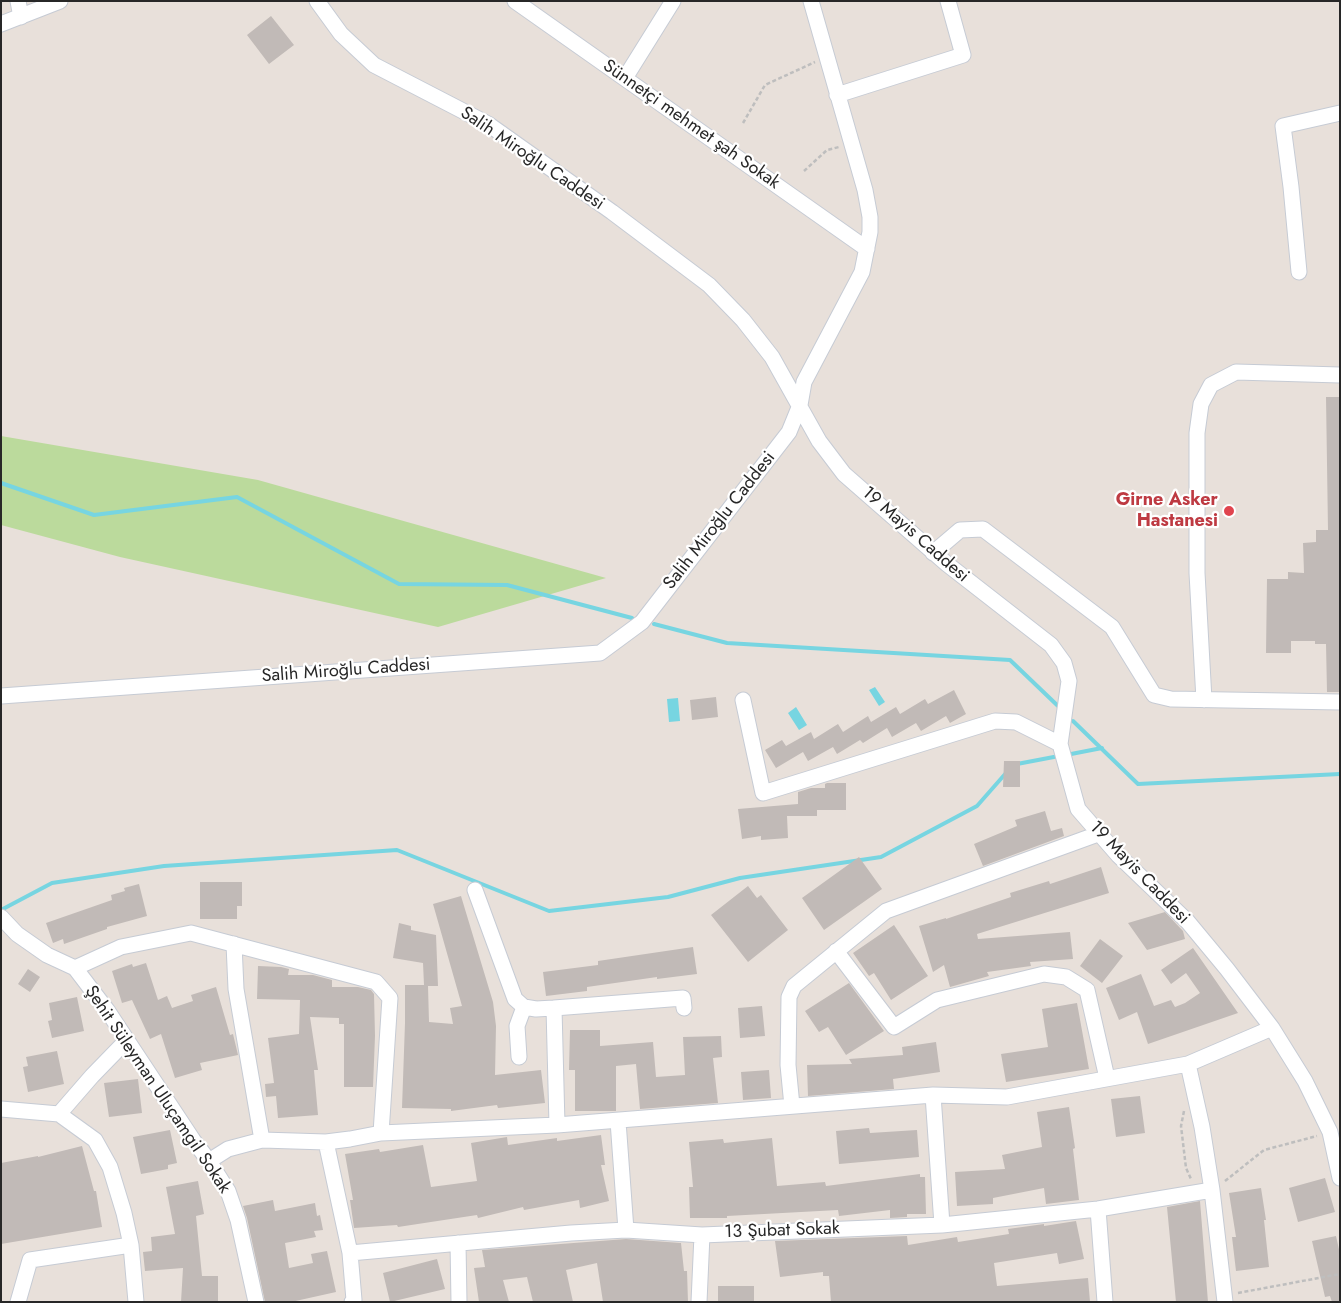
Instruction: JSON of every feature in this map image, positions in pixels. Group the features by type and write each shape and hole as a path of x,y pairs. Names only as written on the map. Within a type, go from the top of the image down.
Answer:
{"street":[{"path":"18,1 22,17"},
{"path":"1,24 60,1"},
{"name":"Salih Miroğlu Caddesi","path":"1,696 600,653 642,622 790,432 800,405 772,358 743,320 709,285 612,212 488,124 374,65 341,34 317,1"},
{"path":"625,78 673,1"},
{"path":"800,405 804,382 862,272 870,232 870,217 865,190 811,1"},
{"path":"837,95 963,56 948,1"},
{"name":"Sünnetçi mehmet şah Sokak","path":"517,2 867,249"},
{"path":"1299,272 1283,126 1340,113"},
{"path":"1204,700 1197,563 1197,433 1201,404 1211,385 1236,372 1340,375"},
{"name":"19 Mayis Caddesi","path":"800,405 819,441 844,474 933,553 1051,645 1064,663 1069,681 1060,744 1078,809 1118,855 1188,922 1228,969 1272,1028 1305,1081 1330,1132 1340,1178"},
{"path":"933,553 960,530 983,529 1112,627 1154,695 1172,699 1340,702"},
{"path":"742,700 763,792 995,721 1016,722 1060,744"},
{"path":"792,1106 788,1065 790,997 794,986 886,911 1098,834"},
{"path":"475,890 515,999 524,1007 536,1009 554,1008 683,998 684,1008"},
{"name":"Şehit Süleyman Uluçamgil Sokak","path":"1,917 17,934 46,955 75,968 107,1010 193,1140 209,1161 228,1191 238,1220 256,1302"},
{"path":"75,968 122,947 191,933 376,982 390,998 381,1133"},
{"path":"234,944 236,989 262,1140"},
{"path":"836,951 894,1027 937,1000 1044,974 1066,977 1087,990 1107,1078"},
{"path":"519,1057 517,1026 524,1007"},
{"path":"554,1008 556,1125"},
{"path":"209,1161 228,1149 262,1140 326,1142 381,1133 618,1121 933,1095 1007,1097 1188,1064 1272,1028"},
{"path":"59,1114 127,1040"},
{"path":"1188,1064 1202,1127 1212,1190 1225,1299"},
{"path":"933,1095 942,1225"},
{"path":"1,1109 59,1114 95,1140 110,1167 124,1213 131,1245 136,1302"},
{"path":"618,1121 626,1230"},
{"path":"326,1142 350,1253 354,1300 352,1302"},
{"name":"13 Şubat Sokak","path":"350,1253 571,1233 626,1230 702,1235 942,1225 1098,1209 1212,1190"},
{"path":"1098,1209 1105,1302"},
{"path":"699,1302 702,1235"},
{"path":"458,1243 459,1302"},
{"path":"18,1302 30,1260 131,1245"}],"path":[{"path":"743,123 765,85 826,56"},
{"path":"804,171 827,150 852,144"},
{"path":"1195,1096 1184,1108 1181,1126 1186,1168 1197,1192"},
{"path":"1212,1190 1264,1150 1330,1132"},
{"path":"1225,1299 1340,1274"}],"green space":[{"path":"1,436 258,480 606,578 438,627 120,557 1,525"}],"water":[{"path":"875,687 885,702 879,706 869,690"},
{"path":"678,698 680,721 669,722 667,699"},
{"path":"796,707 807,725 799,730 788,713"}],"building":[{"path":"271,16 294,45 269,64 247,35"},
{"path":"1326,397 1340,397 1340,692 1327,692 1326,644 1315,644 1315,641 1291,641 1291,653 1266,653 1267,579 1288,579 1288,572 1304,573 1303,543 1316,542 1316,530 1328,530"},
{"path":"954,690 966,714 950,723 946,716 921,731 916,723 892,737 887,728 863,743 860,740 837,754 833,747 808,761 803,752 776,768 765,750 782,740 786,746 811,732 814,739 838,724 843,732 868,716 871,722 896,707 900,714 925,699 928,704"},
{"path":"716,697 718,717 692,720 690,700"},
{"path":"1004,761 1020,761 1020,787 1003,787"},
{"path":"827,783 846,783 846,810 817,810 817,816 787,816 788,838 761,840 761,836 742,839 738,809 798,804 798,792 811,788 825,788"},
{"path":"1045,811 1051,831 1062,828 1064,836 983,866 974,844 1017,826 1015,820"},
{"path":"859,857 882,889 824,930 802,898"},
{"path":"1101,867 1109,893 977,934 978,939 1070,932 1073,959 1030,962 1031,966 987,972 989,976 950,987 944,965 933,972 919,926 1011,897 1010,893 1049,881 1050,884"},
{"path":"200,882 242,882 242,906 237,906 237,919 200,919"},
{"path":"139,884 147,916 107,927 107,929 64,944 63,939 53,943 46,923 112,900 111,895 125,891 124,888"},
{"path":"748,886 757,898 761,895 788,930 748,962 711,915"},
{"path":"461,896 493,1002 496,1026 495,1075 541,1070 545,1103 498,1108 497,1105 451,1111 451,1109 402,1108 405,985 424,985 423,963 393,958 399,923 411,926 411,930 436,935 438,986 428,986 429,1022 453,1024 450,1008 462,1006 433,904"},
{"path":"1165,912 1183,931 1185,939 1147,950 1128,923"},
{"path":"894,925 928,976 891,1000 874,973 869,976 853,953"},
{"path":"1100,939 1123,956 1102,983 1080,966"},
{"path":"693,947 697,974 657,979 657,977 587,987 587,991 546,996 543,972 598,965 598,961"},
{"path":"1193,948 1238,1013 1148,1044 1137,1012 1119,1020 1106,988 1141,974 1154,1006 1171,1000 1175,1007 1185,1003 1200,993 1186,973 1171,984 1161,970"},
{"path":"146,963 158,1000 167,996 172,1008 193,1001 191,995 216,987 230,1035 233,1034 238,1055 200,1063 202,1070 175,1078 161,1034 150,1039 132,1000 122,1003 112,971 132,964 133,967"},
{"path":"258,966 281,967 289,969 288,975 313,975 332,980 332,987 358,987 371,990 374,994 375,1036 373,1087 344,1087 344,1024 339,1024 339,1018 310,1017 318,1070 314,1070 318,1115 278,1118 276,1096 266,1097 265,1084 274,1083 268,1038 299,1034 300,1000 257,999"},
{"path":"28,969 40,977 30,992 18,984"},
{"path":"849,983 884,1031 846,1055 828,1027 819,1032 805,1011"},
{"path":"77,997 84,1031 52,1038 48,1021 52,1020 49,1003"},
{"path":"1077,1003 1089,1069 1006,1082 1001,1054 1048,1047 1042,1009"},
{"path":"762,1006 765,1036 740,1038 738,1008"},
{"path":"570,1030 600,1030 600,1046 653,1042 656,1077 685,1075 683,1037 721,1036 722,1057 713,1058 718,1103 640,1109 636,1064 616,1066 616,1111 575,1111 575,1070 569,1070"},
{"path":"936,1042 940,1072 893,1079 894,1089 808,1096 807,1065 852,1064 849,1059 903,1055 902,1047"},
{"path":"57,1051 64,1084 28,1092 23,1067 28,1066 26,1057"},
{"path":"769,1070 771,1098 743,1100 741,1072"},
{"path":"138,1079 142,1113 109,1117 104,1083"},
{"path":"1140,1096 1145,1133 1116,1137 1111,1099"},
{"path":"1069,1107 1075,1148 1073,1149 1079,1200 1046,1204 1044,1188 993,1198 993,1204 957,1206 955,1172 1005,1169 1002,1155 1042,1147 1037,1112"},
{"path":"869,1128 870,1133 917,1130 919,1157 839,1164 836,1131"},
{"path":"170,1130 177,1163 168,1165 168,1169 141,1174 133,1137"},
{"path":"601,1135 605,1165 601,1165 609,1201 580,1208 579,1200 524,1210 523,1207 478,1218 477,1215 398,1227 397,1225 354,1228 350,1200 353,1200 345,1154 379,1149 380,1152 423,1145 431,1187 477,1181 471,1143 507,1137 508,1145 557,1138 557,1141"},
{"path":"772,1138 777,1186 825,1182 826,1186 920,1174 920,1177 925,1177 926,1214 907,1214 907,1217 890,1218 890,1210 839,1216 838,1210 727,1216 727,1218 690,1218 689,1187 693,1187 689,1142 723,1139 724,1143"},
{"path":"82,1146 94,1191 96,1191 102,1227 1,1244 1,1163 38,1157"},
{"path":"1325,1178 1335,1212 1298,1222 1289,1188"},
{"path":"198,1181 204,1214 196,1216 202,1276 218,1276 218,1302 181,1302 183,1268 145,1271 143,1252 152,1251 151,1237 175,1234 166,1187"},
{"path":"1261,1188 1266,1220 1264,1220 1269,1267 1236,1271 1232,1237 1236,1237 1229,1193"},
{"path":"273,1200 275,1211 315,1203 317,1216 320,1215 323,1230 314,1231 316,1237 285,1243 289,1268 313,1263 311,1254 327,1251 336,1292 291,1302 265,1302 243,1206"},
{"path":"1200,1201 1208,1302 1176,1302 1167,1207"},
{"path":"1076,1221 1084,1259 1059,1264 1057,1253 994,1263 997,1286 1088,1278 1090,1302 831,1302 829,1276 823,1276 823,1272 780,1277 775,1241 907,1236 908,1245 957,1237 958,1242 1009,1234 1008,1229"},
{"path":"1336,1236 1340,1254 1340,1302 1332,1302 1330,1296 1325,1297 1312,1241"},
{"path":"626,1239 681,1243 684,1271 687,1271 688,1302 603,1302 597,1263 566,1270 573,1302 533,1302 527,1277 503,1280 509,1302 479,1302 474,1268 485,1267 482,1250"},
{"path":"437,1259 445,1289 390,1302 383,1273"},
{"path":"718,1286 754,1286 754,1302 718,1302"}],"waterway":[{"path":"1,483 94,515 237,497 399,584 507,585 632,618"},
{"path":"654,624 727,643 1010,660 1058,706"},
{"path":"1073,721 1138,784 1340,774"},
{"path":"1066,755 1102,748"},
{"path":"1017,764 1059,756"},
{"path":"1,910 52,883 164,866 397,850 549,911 668,897 740,878 881,857 977,806 1006,773"}],"place":[{"name":"Girne Asker Hastanesi","path":"1229,511"}]}
